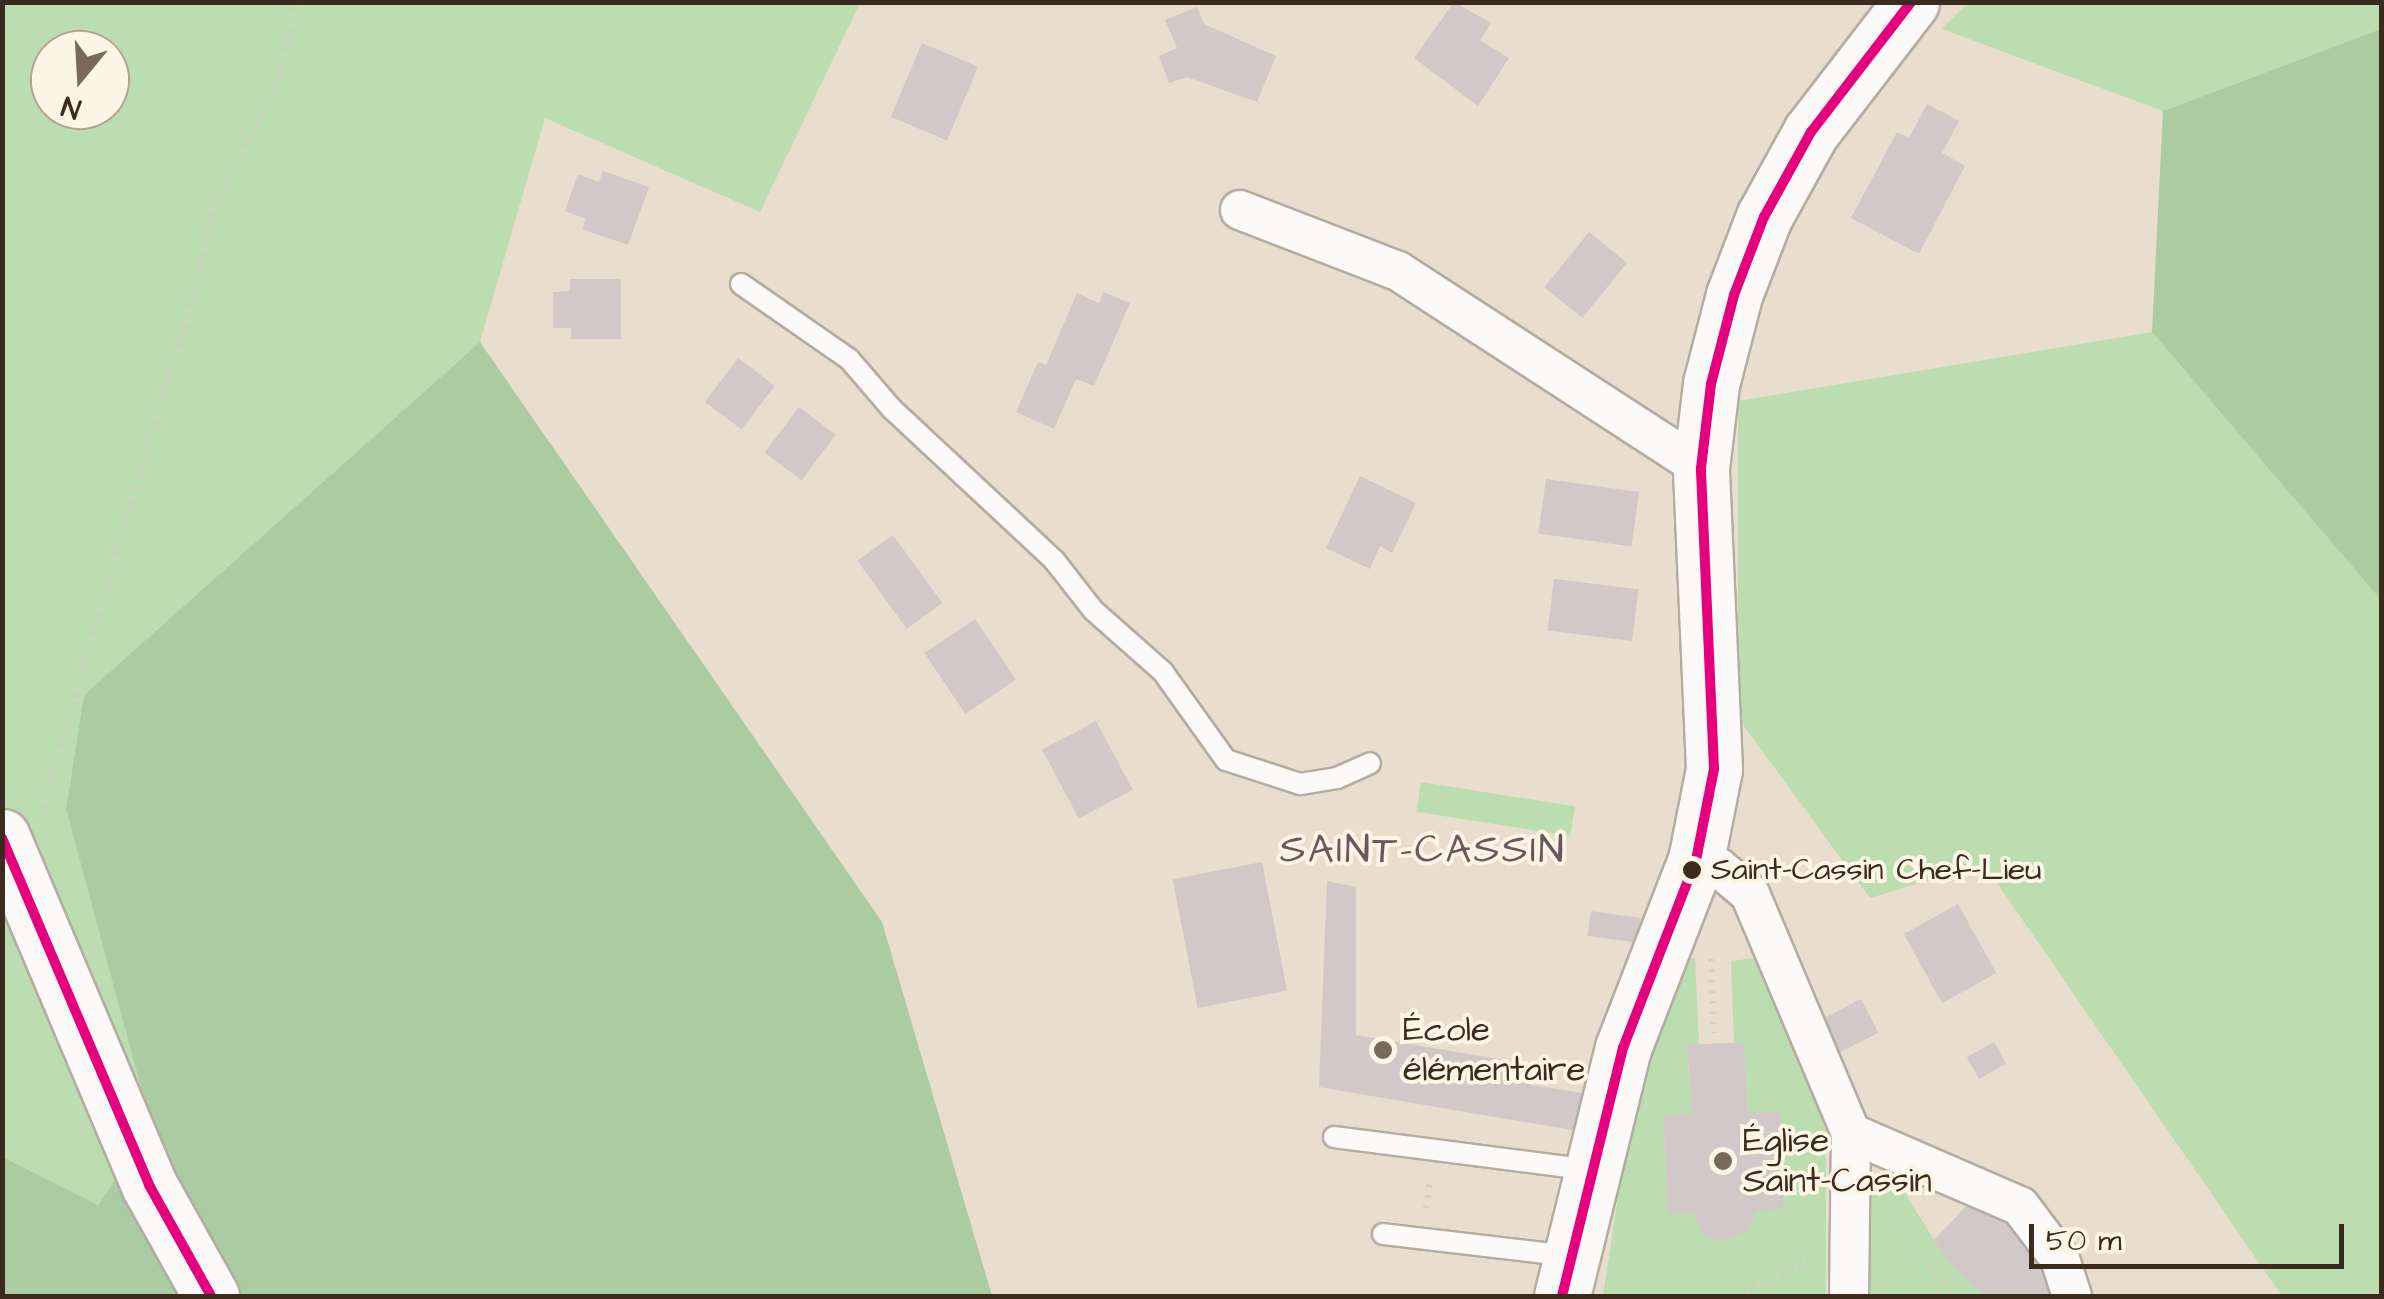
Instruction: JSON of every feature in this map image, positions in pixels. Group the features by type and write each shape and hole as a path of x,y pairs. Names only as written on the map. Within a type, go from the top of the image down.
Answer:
{"street":[{"path":"1568,1276 1623,1048 1696,860 1714,769 1701,468 1710,384 1734,295 1764,217 1811,132 1911,2"},
{"path":"1240,210 1398,271 1701,468"},
{"path":"5,844 148,1185 211,1296"},
{"path":"1696,860 1719,868 1750,894 1851,1133 1849,1296"},
{"path":"1851,1133 2020,1206 2060,1259 2072,1296"}],"lane":[{"path":"741,284 849,358 892,408 1054,560 1094,610 1163,672 1226,760 1300,784 1337,778 1370,763"},
{"path":"1334,1136 1594,1170"},
{"path":"1383,1234 1422,1239 1568,1276"}],"path":[{"path":"5,844 36,828 52,786 76,685 109,597 166,381 182,343 214,208 276,88 297,2"},
{"path":"1422,1239 1434,1149"},
{"path":"1883,1220 1883,1202 1952,1294"},
{"path":"1738,1296 1803,1260 1849,1255"},
{"path":"1884,1275 1885,1293 1952,1294"}],"green space":[{"path":"3,3 860,3 760,212 545,118 480,342 84,695 66,809 153,1128 98,1205 3,1157"},
{"path":"1968,3 2381,3 2381,29 2163,111 1942,29"},
{"path":"2382,29 2381,600 2152,332 2163,111"},
{"path":"2152,332 2381,600 2381,1296 2282,1296 1984,864 1870,898 1738,718 1738,401"},
{"path":"480,342 882,922 992,1296 3,1296 3,1157 98,1205 152,1128 66,809 84,695"},
{"path":"1421,782 1575,806 1570,836 1416,812"},
{"path":"1761,957 1826,1113 1826,1296 1603,1296 1639,1057 1679,960 1695,958 1699,1045 1687,1046 1692,1114 1663,1115 1668,1213 1693,1212 1701,1233 1718,1242 1748,1232 1779,1112 1748,1112 1744,1043 1734,1043 1731,961"},
{"path":"1897,1181 1945,1257 1984,1296 1857,1296 1856,1196"}],"building":[{"path":"1454,2 1491,23 1480,40 1509,58 1478,106 1414,58"},
{"path":"1197,7 1204,24 1276,56 1257,102 1187,77 1169,83 1159,56 1177,48 1165,20"},
{"path":"922,43 978,67 947,140 891,117"},
{"path":"1927,104 1959,121 1942,153 1965,166 1919,254 1851,218 1897,132 1909,138"},
{"path":"603,171 649,187 628,245 582,229 586,219 565,211 578,174 599,182"},
{"path":"1589,232 1627,263 1582,318 1544,287"},
{"path":"570,279 621,279 621,339 571,339 571,328 553,328 553,292 570,291"},
{"path":"1103,292 1130,303 1094,386 1076,379 1054,429 1016,412 1038,362 1046,365 1077,293 1099,303"},
{"path":"738,358 775,386 742,430 705,402"},
{"path":"799,407 836,435 801,480 765,453"},
{"path":"1360,476 1416,503 1392,553 1380,546 1370,569 1326,548"},
{"path":"1546,479 1639,492 1631,547 1538,533"},
{"path":"893,535 942,603 907,629 857,561"},
{"path":"1554,579 1638,589 1632,641 1548,631"},
{"path":"975,619 1016,680 965,714 924,653"},
{"path":"1096,721 1133,790 1079,819 1042,750"},
{"path":"1262,862 1287,991 1198,1008 1173,879"},
{"name":"École élémentaire","path":"1327,881 1356,887 1356,1035 1533,1065 1531,1085 1596,1095 1590,1133 1319,1087"},
{"path":"1958,904 1996,973 1942,1003 1904,934"},
{"path":"1591,911 1641,918 1637,943 1588,936"},
{"path":"1861,999 1878,1033 1836,1054 1819,1020"},
{"name":"Église Saint-Cassin","path":"1744,1042 1748,1112 1780,1112 1783,1208 1756,1212 1748,1232 1718,1242 1701,1233 1693,1212 1668,1214 1663,1115 1692,1114 1687,1045"},
{"path":"1994,1042 2006,1064 1979,1079 1967,1057"},
{"path":"1974,1198 2040,1253 2058,1290 2048,1296 1984,1296 1945,1257 1934,1240"}],"transit line":[{"path":"1562,1296 1623,1048 1696,860 1714,769 1701,468 1711,384 1734,295 1764,217 1811,132 1911,2"},
{"path":"2,838 149,1185 211,1296"}],"place":[{"name":"Saint-Cassin Chef-Lieu","path":"1692,870"},
{"name":"École élémentaire","path":"1383,1050"},
{"name":"Église Saint-Cassin","path":"1723,1161"}],"district":[{"name":"SAINT-CASSIN","path":"1423,851"}]}
